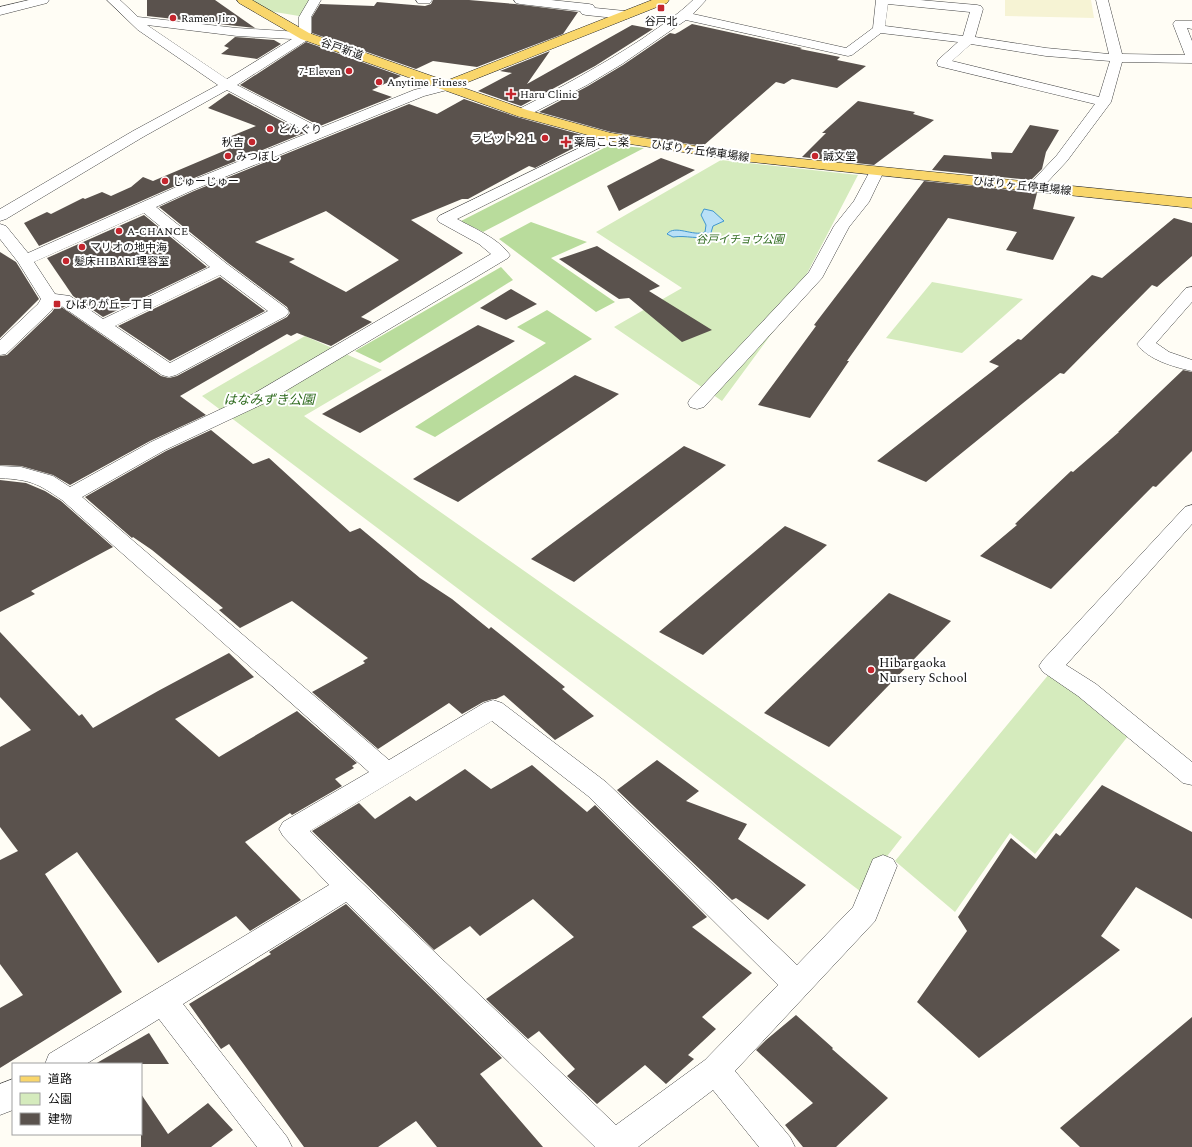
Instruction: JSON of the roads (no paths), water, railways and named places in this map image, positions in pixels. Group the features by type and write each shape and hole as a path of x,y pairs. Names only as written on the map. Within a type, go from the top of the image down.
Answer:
{"main road":[{"name":"谷戸新道","path":"243,0 305,36 446,86"},
{"path":"446,86 663,0"},
{"name":"ひばりヶ丘停車場線","path":"446,86 522,112 610,137 708,153 1192,204"}],"street":[{"path":"0,11 43,0"},
{"path":"112,0 142,27 227,85 319,133"},
{"path":"305,36 305,17 315,0"},
{"path":"520,0 555,2 589,8 586,11 625,15"},
{"path":"522,112 582,82 617,61 684,16 700,0"},
{"path":"878,0 977,9 968,40 943,63 1104,102"},
{"path":"880,29 882,0"},
{"path":"1034,188 1062,158 1104,102 1118,58 1102,0"},
{"path":"684,16 848,52 880,29 1046,52 1118,58 1192,58 1179,24 1192,25"},
{"path":"136,20 237,32 305,36"},
{"path":"0,216 138,134 227,85 305,36"},
{"path":"25,260 188,187 419,93 446,86"},
{"path":"69,496 158,446 260,398 502,256 485,241 444,219 610,137"},
{"path":"697,403 816,274 842,226 861,202 878,171"},
{"path":"50,299 64,300 169,371 280,312 221,268 145,206"},
{"path":"0,229 25,260 50,299"},
{"path":"102,326 221,268"},
{"path":"1192,292 1146,344 1163,356 1192,366"},
{"path":"0,350 44,307 50,299"},
{"path":"0,472 21,473 46,480 69,496 387,773"},
{"path":"1192,511 1051,666 1087,690 1192,776"},
{"path":"798,985 596,788 492,709 292,829 348,887 616,1146 716,1070 798,985 865,913 883,866"},
{"path":"62,1063 348,887"},
{"path":"163,1001 276,1147"},
{"path":"716,1070 779,1147"},
{"path":"0,1101 12,1094"}],"water":[{"path":"704,209 713,211 724,221 713,226 710,236 701,238 673,237 667,234 670,231 675,230 695,233 705,232 706,225 701,215"}],"place":[{"name":"谷戸北","path":"661,8"},
{"name":"Ramen Jiro","path":"173,18"},
{"name":"7-Eleven","path":"349,71"},
{"name":"Anytime Fitness","path":"379,82"},
{"name":"Haru Clinic","path":"511,94"},
{"name":"どんぐり","path":"270,129"},
{"name":"ラビット２１","path":"545,138"},
{"name":"秋吉","path":"252,142"},
{"name":"薬局ここ楽","path":"566,142"},
{"name":"みつぼし","path":"228,156"},
{"name":"誠文堂","path":"815,156"},
{"name":"じゅーじゅー","path":"165,181"},
{"name":"A-CHANCE","path":"119,231"},
{"name":"マリオの地中海","path":"82,247"},
{"name":"髪床HIBARI理容室","path":"66,261"},
{"name":"ひばりが丘一丁目","path":"57,304"},
{"name":"Hibargaoka Nursery School","path":"871,670"}],"park label":[{"name":"谷戸イチョウ公園","path":"740,239"},
{"name":"はなみずき公園","path":"269,400"}]}
